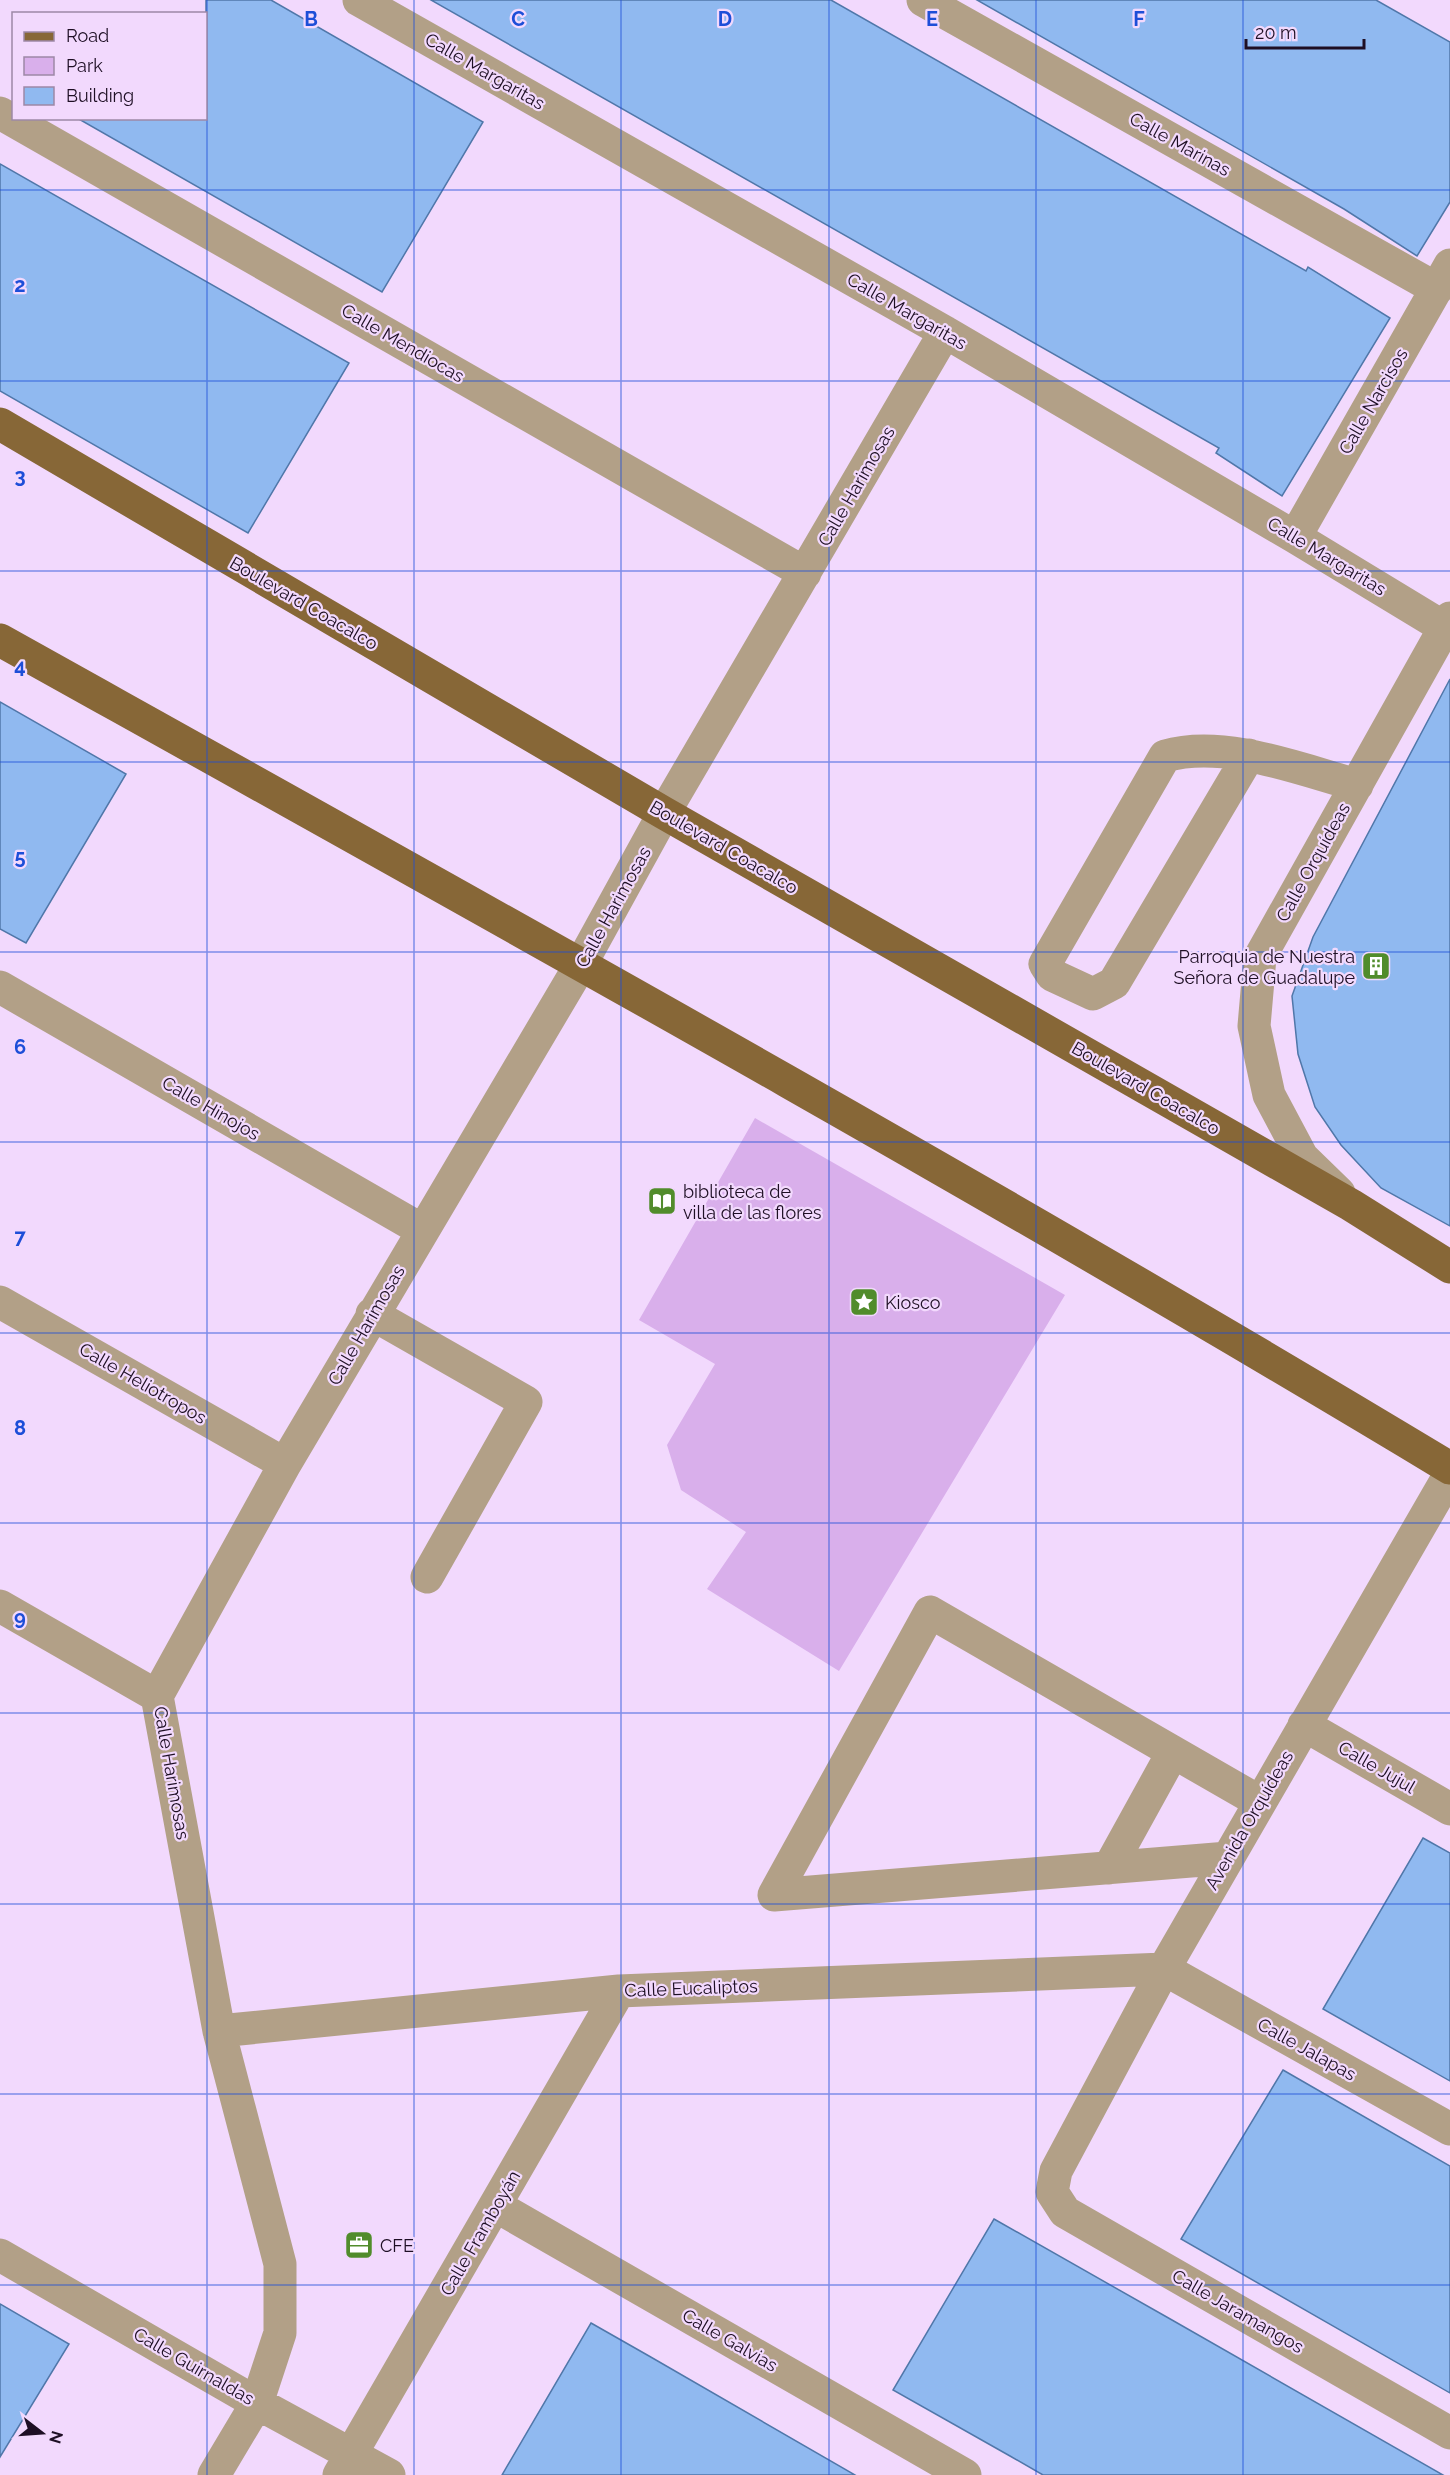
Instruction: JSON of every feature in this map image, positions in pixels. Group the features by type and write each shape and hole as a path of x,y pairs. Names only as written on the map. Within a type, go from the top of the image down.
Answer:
{"main road":[{"name":"Boulevard Coacalco","path":"0,424 664,813 1351,1205 1450,1267"},
{"path":"0,640 581,964 1237,1340 1450,1468"}],"street":[{"name":"Calle Margaritas","path":"359,0 945,332 1448,626"},
{"name":"Calle Marinas","path":"923,0 1443,277"},
{"name":"Calle Mendiocas","path":"12,120 805,573"},
{"name":"Calle Narcisos","path":"1295,537 1443,277"},
{"name":"Calle Harimosas","path":"214,2475 257,2403 280,2333 280,2265 219,2031 157,1696 285,1464 581,964 664,813 945,332"},
{"name":"Calle Orquídeas","path":"1351,1205 1302,1157 1269,1095 1254,1026 1260,957 1448,626"},
{"path":"1249,755 1114,983 1093,994 1052,975 1046,964 1165,756 1185,750 1249,755 1357,785"},
{"name":"Calle Hinojos","path":"0,987 422,1230"},
{"name":"Calle Heliotropos","path":"0,1302 285,1464"},
{"path":"372,1314 526,1402 427,1577"},
{"name":"Avenida Orquídeas","path":"1056,2171 1164,1969 1450,1474"},
{"path":"0,1606 157,1696"},
{"path":"1228,1858 774,1895 930,1612 1260,1802"},
{"name":"Calle Jujul","path":"1304,1725 1450,1809"},
{"path":"1109,1868 1173,1752"},
{"name":"Calle Eucaliptos","path":"219,2031 620,1991 1164,1969"},
{"name":"Calle Jalapas","path":"1164,1969 1450,2129"},
{"name":"Calle Framboyán","path":"346,2464 620,1991"},
{"name":"Calle Jaramangos","path":"1056,2171 1052,2192 1065,2212 1450,2433"},
{"name":"Calle Galvias","path":"496,2206 965,2475"},
{"name":"Calle Guirnaldas","path":"0,2255 257,2403 346,2464 390,2475"}],"green space":[{"path":"755,1118 1065,1295 839,1671 707,1589 746,1532 681,1490 667,1445 715,1364 639,1320"}],"building":[{"path":"206,0 271,0 483,122 382,292 81,120 207,120"},
{"path":"431,0 831,0 1306,271 1308,267 1390,318 1282,496 1216,453 1219,448"},
{"path":"977,0 1376,0 1450,42 1450,202 1417,256 1344,209"},
{"path":"0,164 349,363 248,533 0,391"},
{"name":"Parroquia de Nuestra Señora de Guadalupe","path":"1450,679 1450,1226 1381,1188 1341,1145 1315,1107 1298,1054 1292,996 1313,937"},
{"path":"0,702 126,774 26,943 0,929"},
{"path":"1423,1838 1450,1853 1450,2081 1323,2009"},
{"path":"1283,2070 1450,2166 1450,2393 1181,2239"},
{"path":"994,2219 1443,2475 1043,2475 893,2390"},
{"path":"0,2304 69,2344 0,2457"},
{"path":"591,2323 649,2356 855,2475 502,2475"}],"place":[{"name":"Parroquia de Nuestra Señora de Guadalupe","path":"1376,966"},
{"name":"biblioteca de villa de las flores","path":"662,1201"},
{"name":"Kiosco","path":"864,1302"},
{"name":"CFE","path":"359,2245"}]}
